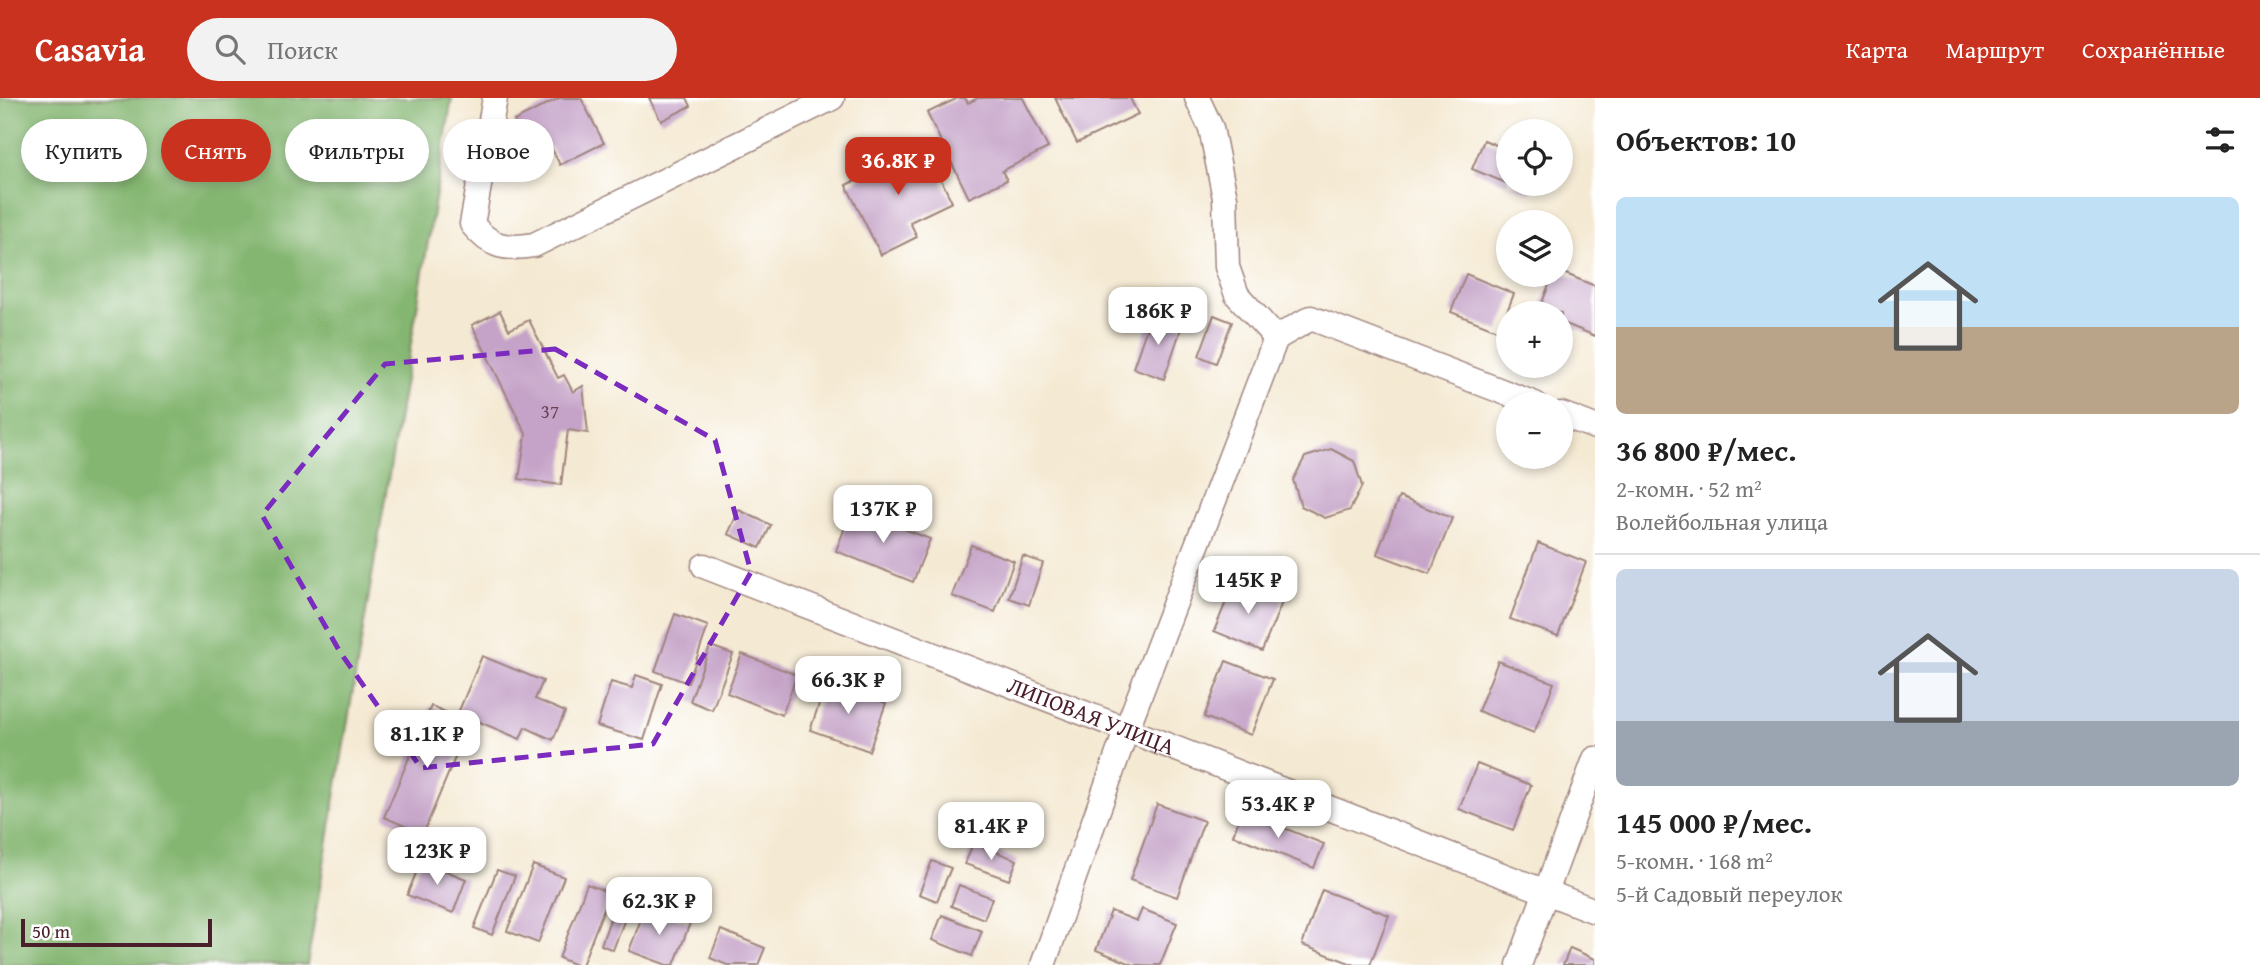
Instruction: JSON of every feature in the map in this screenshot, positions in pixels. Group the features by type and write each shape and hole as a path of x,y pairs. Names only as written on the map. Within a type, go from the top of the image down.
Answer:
{"street":[{"path":"495,98 472,224 491,243 519,247 534,245 832,98"},
{"path":"1197,98 1211,128 1225,198 1227,267 1237,295 1276,338"},
{"path":"1042,965 1126,731 1276,338 1311,318 1504,392"},
{"path":"1573,419 1595,427"},
{"name":"ЛИПОВАЯ УЛИЦА","path":"704,566 1595,911"},
{"path":"1519,965 1595,760"}],"highlighted area":[{"path":"555,349 715,440 751,572 653,744 421,768 340,652 262,515 385,364"}],"green space":[{"path":"0,98 452,98 448,119 443,119 443,152 307,965 0,965"}],"building":[{"path":"559,98 581,98 604,143 560,165 554,153 554,119 518,119"},
{"path":"649,98 687,98 691,106 661,121"},
{"path":"958,98 965,98 968,103 978,98 1023,98 1048,148 1002,171 1007,180 969,198 927,113"},
{"path":"1055,98 1130,98 1138,114 1077,143"},
{"path":"1484,140 1496,145 1496,179 1472,169"},
{"path":"925,147 952,202 910,222 917,237 881,255 846,185 873,172 869,165 900,150 903,157"},
{"path":"1466,274 1514,294 1511,301 1496,301 1496,330 1451,312"},
{"path":"1573,277 1595,286 1595,336 1573,327 1573,301 1542,301 1548,287 1573,287"},
{"path":"500,311 509,330 529,320 558,378 564,375 573,392 583,386 588,433 568,430 561,485 519,479 526,434 472,325"},
{"path":"1214,315 1232,322 1216,363 1199,356"},
{"path":"1151,316 1182,326 1164,379 1133,368"},
{"path":"1331,449 1354,461 1362,486 1350,510 1325,518 1301,506 1293,480 1305,457"},
{"path":"1399,497 1452,518 1430,574 1377,554"},
{"path":"852,509 930,539 913,582 836,551"},
{"path":"739,510 771,525 760,548 728,534"},
{"path":"1538,543 1586,562 1558,636 1510,619"},
{"path":"971,545 1014,561 995,612 952,596"},
{"path":"1023,556 1043,563 1029,605 1009,598"},
{"path":"1235,580 1283,600 1262,651 1214,631"},
{"path":"675,614 708,626 688,683 655,671"},
{"path":"710,646 733,654 712,710 690,701"},
{"path":"742,654 797,675 782,715 727,693"},
{"path":"482,656 543,681 535,699 565,712 553,740 525,727 520,739 458,713"},
{"path":"1226,661 1273,679 1251,735 1204,717"},
{"path":"1498,661 1554,683 1534,733 1478,711"},
{"path":"636,675 662,684 644,740 597,726 611,682 632,688"},
{"path":"827,682 886,703 869,751 810,730"},
{"path":"431,706 470,722 423,834 384,817"},
{"path":"1477,764 1531,785 1513,830 1459,809"},
{"path":"1157,804 1204,821 1177,897 1130,880"},
{"path":"1242,811 1324,844 1314,868 1233,835"},
{"path":"973,843 1017,860 1009,880 965,864"},
{"path":"421,861 466,879 453,913 407,895"},
{"path":"932,861 951,868 937,901 919,894"},
{"path":"533,865 564,877 538,943 507,931"},
{"path":"497,870 515,876 492,935 474,928"},
{"path":"587,884 610,893 582,965 576,965 559,958"},
{"path":"959,885 992,898 984,919 951,906"},
{"path":"1322,890 1389,915 1370,965 1355,965 1302,945"},
{"path":"646,906 690,923 674,965 629,951"},
{"path":"1142,909 1177,923 1160,965 1134,965 1096,950 1111,911 1137,921"},
{"path":"613,911 626,916 613,950 601,945"},
{"path":"942,915 982,931 972,956 932,940"},
{"path":"721,930 765,948 758,965 727,965 710,958"},
{"path":"1570,948 1595,959 1595,965 1563,965"}]}
